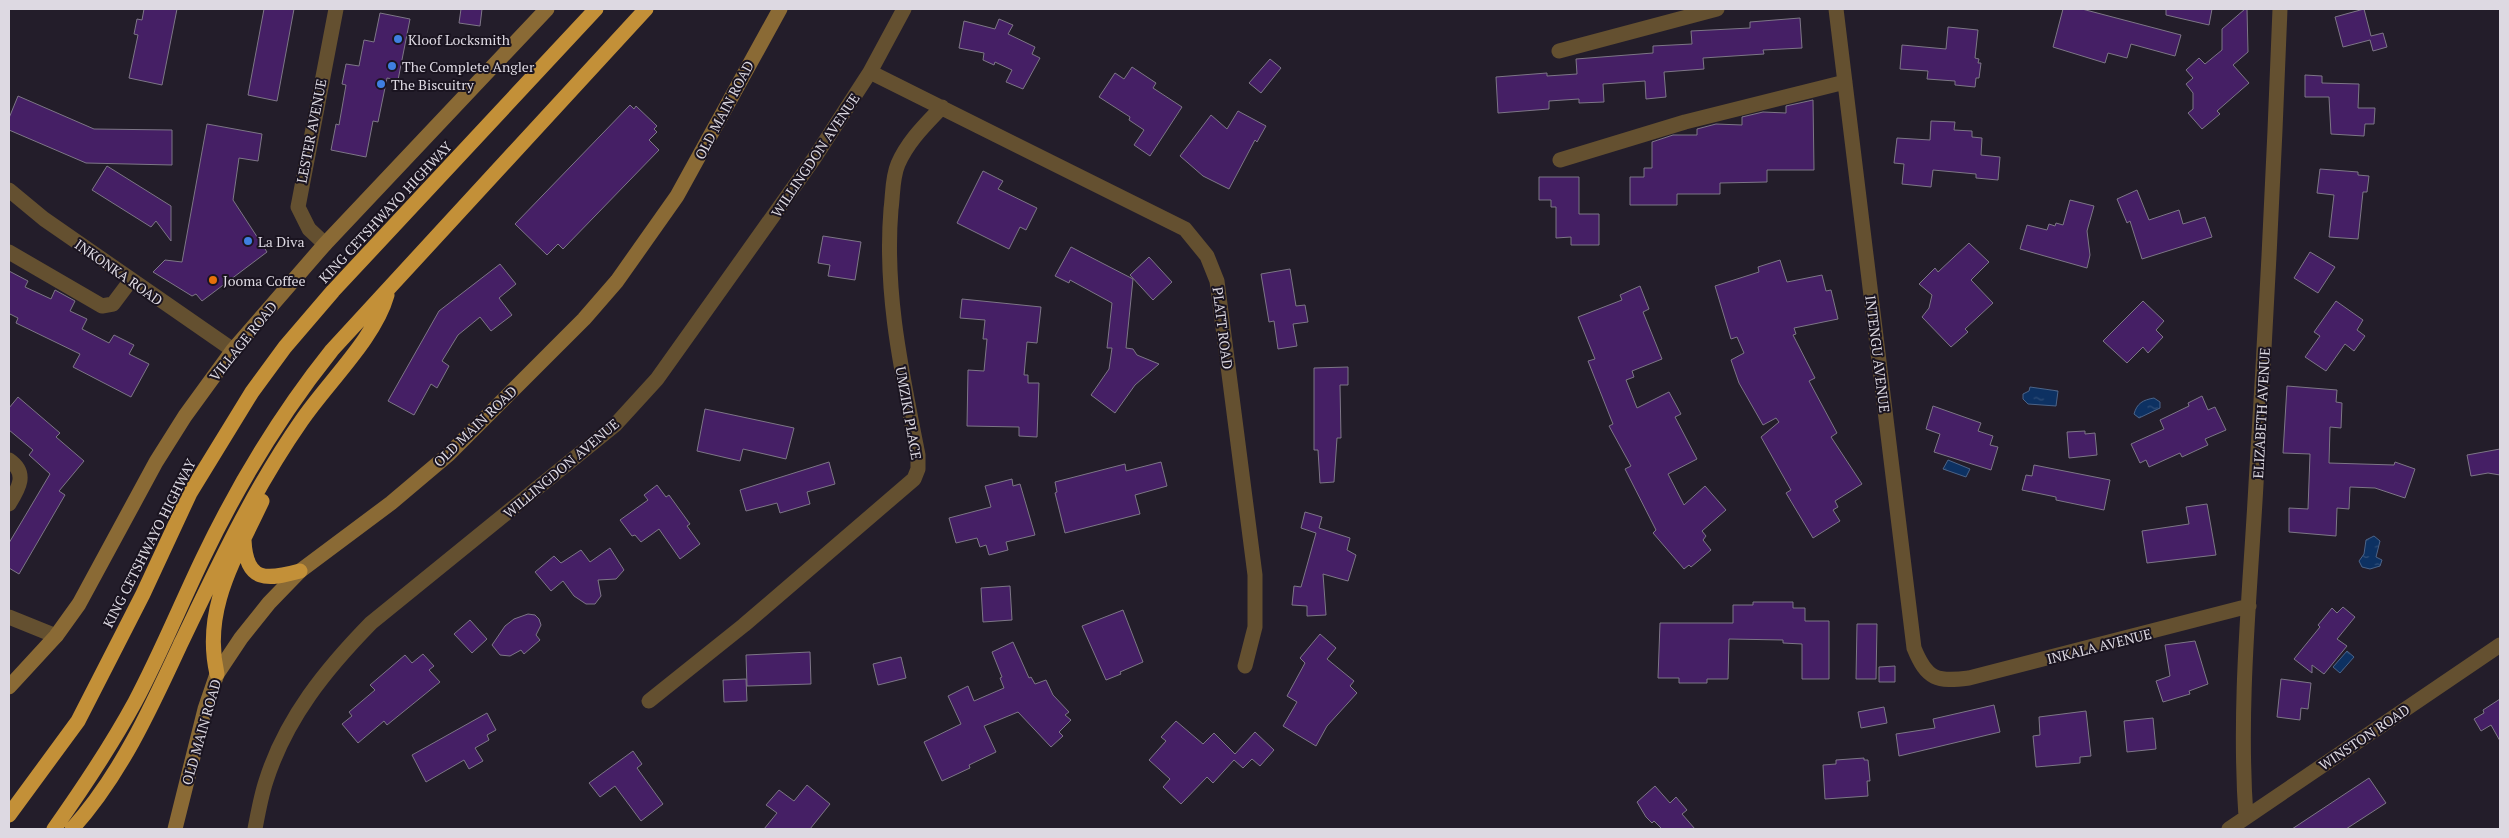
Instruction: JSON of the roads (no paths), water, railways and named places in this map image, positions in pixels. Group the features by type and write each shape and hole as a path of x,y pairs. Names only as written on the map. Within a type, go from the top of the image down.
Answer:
{"highway":[{"name":"KING CETSHWAYO HIGHWAY","path":"9,815 78,721 143,594 190,493 252,392 285,347 339,284 596,9"},
{"path":"54,829 104,758 136,700 203,556 247,472 293,399 332,350 646,9"},
{"path":"72,829 110,780 128,749 265,475 303,419 374,326 390,287"},
{"path":"217,674 212,654 214,615 218,598 303,419"},
{"path":"244,540 246,558 252,569 260,576 269,578 300,571"}],"main road":[{"name":"VILLAGE ROAD","path":"9,687 56,636 79,604 161,454 233,350 325,244 547,9"},
{"name":"OLD MAIN ROAD","path":"175,829 205,709 217,674 269,603 300,571 391,503 449,454 591,312 617,281 677,196 780,9"}],"street":[{"name":"LESTER AVENUE","path":"325,244 309,229 298,207 336,9"},
{"name":"WILLINGDON AVENUE","path":"255,829 266,780 283,739 296,713 318,680 340,654 371,623 615,425 651,386 712,305 808,168 870,72 904,9"},
{"path":"1559,51 1717,9"},
{"name":"INTENGU AVENUE","path":"1836,9 1914,648 1924,671 1935,678 1948,681"},
{"name":"ELIZABETH AVENUE","path":"2246,817 2244,741 2249,606 2272,233 2280,9"},
{"name":"PLATT ROAD","path":"870,72 1185,229 1207,256 1217,281 1254,575 1255,626 1245,666"},
{"path":"1560,160 1685,122 1845,82"},
{"name":"UMZIKI PLACE","path":"648,701 744,626 914,479 918,469 918,455 894,332 890,296 890,228 897,166 910,142 942,107"},
{"name":"INKONKA ROAD","path":"9,190 44,219 233,350"},
{"path":"9,252 102,306 113,304 131,280"},
{"path":"9,460 19,468 20,476 17,491 9,504"},
{"name":"INKALA AVENUE","path":"1948,681 1970,678 2055,657 2249,606"},
{"path":"9,616 56,636"},
{"name":"WINSTON ROAD","path":"2229,829 2500,645"}],"water":[{"path":"2030,387 2058,391 2056,406 2028,404 2023,399 2023,394 2029,391"},
{"path":"2154,398 2160,402 2160,408 2139,418 2134,414 2141,403"},
{"path":"1948,460 1970,469 1966,477 1943,469"},
{"path":"2374,536 2380,541 2376,557 2382,560 2380,566 2370,569 2362,567 2359,561 2364,554 2366,540"},
{"path":"2347,651 2354,657 2340,673 2333,667"}],"place":[{"name":"Kloof Locksmith","path":"398,39"},
{"name":"The Complete Angler","path":"392,66"},
{"name":"The Biscuitry","path":"381,84"},
{"name":"La Diva","path":"248,241"},
{"name":"Jooma Coffee","path":"213,280"}]}
